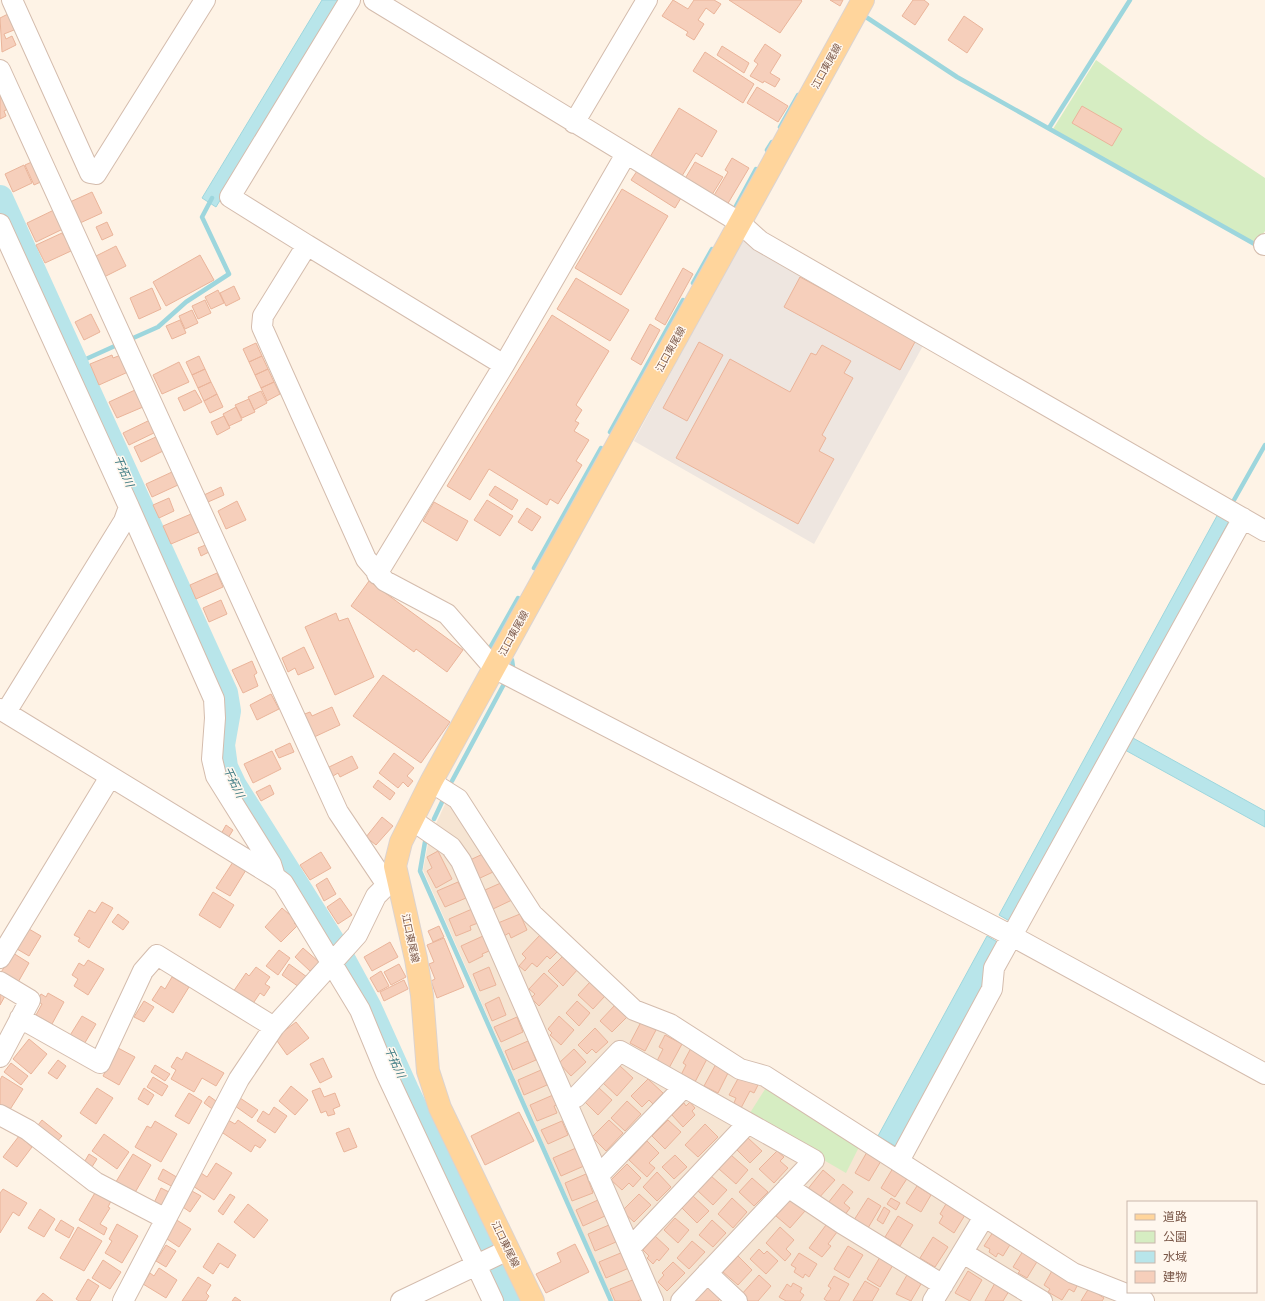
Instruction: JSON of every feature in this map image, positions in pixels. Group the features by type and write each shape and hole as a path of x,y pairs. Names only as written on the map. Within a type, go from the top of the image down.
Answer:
{"main road":[{"name":"江口東尾線","path":"533,1301 490,1259 432,1088 428,1071 422,995 416,959 392,883 401,842 431,782 863,0"}],"street":[{"path":"12,0 90,173 96,174 205,0"},
{"path":"350,0 230,198 504,365"},
{"path":"374,0 739,222 760,241 1265,530"},
{"path":"574,123 647,0"},
{"path":"0,70 338,812 392,883 376,896 365,921 337,958 274,1027 239,1079 123,1301"},
{"path":"377,574 504,365 626,154"},
{"path":"0,224 129,507 214,699 215,718 212,759 216,776 271,864 275,877"},
{"path":"307,245 263,316 262,327 366,559 377,574 385,581 447,614 494,668 1012,936 1265,1074"},
{"path":"129,507 124,521 3,711 275,877 282,884 337,958 340,975 360,1010 386,1073 490,1259 493,1301"},
{"path":"899,1161 992,989 994,968 1244,518"},
{"path":"0,958 110,777"},
{"path":"431,782 458,799 532,914 634,1010 670,1024 740,1069 764,1076 1073,1273 1144,1301"},
{"path":"412,820 451,847 461,861 653,1301"},
{"path":"20,1018 100,1063 143,971 157,955 274,1027"},
{"path":"0,982 30,1000 0,1057"},
{"path":"566,1102 576,1097 620,1051 814,1160 681,1301"},
{"path":"598,1176 684,1087"},
{"path":"0,1115 28,1130 95,1182 166,1219"},
{"path":"630,1248 748,1123"},
{"path":"788,1187 843,1224 938,1293 984,1217"},
{"path":"962,1253 1031,1298"},
{"path":"401,1301 490,1259"},
{"path":"707,1273 737,1301"}],"shaded area":[{"path":"744,237 925,342 814,544 634,441"},
{"path":"452,789 533,906 637,1006 1076,1270 1127,1290 1127,1293 1135,1293 1155,1301 613,1301 423,870 429,839"}],"green space":[{"path":"1096,60 1205,138 1265,178 1265,231 1256,245 1053,129"},
{"path":"769,1083 861,1143 846,1173 748,1116"}],"water":[{"path":"322,0 342,0 216,207 202,198"},
{"path":"1218,514 1229,521 1013,923 999,915"},
{"path":"1133,738 1265,811 1265,827 1125,750"},
{"path":"987,936 1001,944 982,991 897,1147 878,1136"}],"building":[{"path":"673,0 688,9 694,0 714,0 721,4 714,14 706,8 698,20 704,24 694,40 686,35 688,32 662,16"},
{"path":"729,0 801,0 802,1 780,33"},
{"path":"830,0 843,0 840,6"},
{"path":"913,0 924,0 929,4 915,25 902,16"},
{"path":"12,12 19,28 4,34 6,39 12,36 16,45 2,52 0,18"},
{"path":"964,16 983,29 967,53 948,40"},
{"path":"765,44 781,55 770,73 780,79 775,87 750,76 758,64 754,61"},
{"path":"722,46 749,63 744,73 717,55"},
{"path":"705,52 754,84 743,103 693,71"},
{"path":"757,87 788,106 778,122 747,103"},
{"path":"0,91 10,108 4,111 6,116 0,119"},
{"path":"1082,106 1122,129 1112,146 1072,123"},
{"path":"679,108 717,131 702,157 696,153 682,176 650,157"},
{"path":"732,158 749,168 727,205 713,197 728,172 725,170"},
{"path":"36,160 45,180 34,185 25,165"},
{"path":"695,162 723,177 710,198 683,182"},
{"path":"24,165 32,183 13,192 5,174"},
{"path":"637,171 681,198 675,208 631,180"},
{"path":"622,189 668,216 621,295 575,268"},
{"path":"92,192 102,213 80,223 70,202"},
{"path":"56,209 65,228 36,242 27,223"},
{"path":"107,222 113,235 102,240 96,227"},
{"path":"62,233 64,236 68,234 73,245 69,247 71,251 45,263 36,245"},
{"path":"116,246 126,266 104,277 94,257"},
{"path":"200,255 214,280 166,306 153,282"},
{"path":"683,268 693,274 665,325 655,319"},
{"path":"800,277 916,340 900,370 784,307"},
{"path":"576,278 629,310 610,341 557,309"},
{"path":"234,286 240,299 226,306 220,293"},
{"path":"152,288 161,309 139,319 130,298"},
{"path":"218,290 224,303 211,309 205,297"},
{"path":"205,300 211,313 198,319 192,306"},
{"path":"192,310 198,323 185,329 179,316"},
{"path":"91,314 100,332 84,340 75,322"},
{"path":"552,315 609,351 576,405 582,410 575,421 579,423 574,431 589,440 576,461 582,465 558,504 550,499 547,505 489,469 470,500 447,486"},
{"path":"180,320 186,333 172,339 166,326"},
{"path":"650,324 660,330 641,365 631,359"},
{"path":"699,342 723,355 687,421 663,408"},
{"path":"256,343 262,356 249,362 243,349"},
{"path":"822,345 851,361 844,373 853,378 822,435 826,438 819,451 834,459 798,524 676,458 730,359 790,392 811,353 816,355"},
{"path":"112,355 113,358 121,355 128,372 99,385 90,364"},
{"path":"199,356 205,369 192,375 186,362"},
{"path":"262,356 268,369 255,375 249,362"},
{"path":"179,362 189,382 162,394 153,375"},
{"path":"205,369 211,382 198,388 192,375"},
{"path":"268,369 274,382 261,388 255,375"},
{"path":"211,382 217,394 204,401 198,388"},
{"path":"274,382 280,394 267,401 261,388"},
{"path":"135,390 143,407 117,418 109,402"},
{"path":"195,390 202,402 184,411 178,398"},
{"path":"261,391 267,403 254,410 248,397"},
{"path":"217,394 223,407 210,413 204,401"},
{"path":"249,399 255,412 242,418 235,405"},
{"path":"236,407 242,420 229,426 223,414"},
{"path":"224,416 230,428 217,435 211,422"},
{"path":"152,419 158,431 129,445 123,433"},
{"path":"158,436 165,450 141,462 134,447"},
{"path":"172,472 178,485 152,497 146,484"},
{"path":"495,486 518,500 512,510 489,495"},
{"path":"221,487 224,495 208,502 204,495"},
{"path":"169,498 174,511 159,518 153,505"},
{"path":"487,500 513,516 500,536 474,520"},
{"path":"237,501 246,520 226,529 218,511"},
{"path":"434,502 468,521 457,541 423,521"},
{"path":"527,508 541,517 532,531 518,522"},
{"path":"191,514 199,532 171,544 163,526"},
{"path":"208,544 211,551 201,556 198,548"},
{"path":"217,573 223,587 196,599 190,585"},
{"path":"369,581 463,650 447,672 416,649 414,652 351,606"},
{"path":"221,600 227,614 209,622 203,608"},
{"path":"336,613 339,621 348,618 374,677 335,695 305,627"},
{"path":"304,647 314,668 298,675 295,668 288,672 282,658"},
{"path":"252,661 257,673 254,675 258,686 243,693 232,670"},
{"path":"383,675 450,722 421,763 353,716"},
{"path":"271,694 279,709 257,720 250,705"},
{"path":"332,707 340,725 312,738 302,715 310,712 312,716"},
{"path":"290,743 294,752 279,758 275,750"},
{"path":"272,751 281,769 253,783 244,764"},
{"path":"394,753 414,768 407,776 413,781 408,787 403,782 398,788 379,773"},
{"path":"352,756 358,768 340,777 338,773 333,776 329,767"},
{"path":"378,780 395,793 390,800 373,787"},
{"path":"270,785 274,794 261,801 256,792"},
{"path":"382,817 393,826 376,845 366,837"},
{"path":"226,825 233,830 228,838 221,834"},
{"path":"438,851 452,879 436,888 427,871 432,868 427,857"},
{"path":"321,852 331,868 310,880 300,865"},
{"path":"485,853 493,872 478,879 470,860"},
{"path":"233,862 246,870 230,896 216,888"},
{"path":"327,878 336,894 324,901 316,885"},
{"path":"458,882 466,898 445,907 437,891"},
{"path":"503,882 512,900 493,909 485,890"},
{"path":"213,892 234,905 220,928 199,915"},
{"path":"340,898 352,915 338,924 327,907"},
{"path":"102,902 113,908 89,948 78,941 80,938 74,935 89,910 95,913"},
{"path":"282,908 297,921 294,923 297,926 281,942 265,927"},
{"path":"472,909 478,923 470,926 471,930 456,936 449,919"},
{"path":"118,914 129,922 123,930 112,922"},
{"path":"520,914 527,930 511,938 509,933 504,936 498,923"},
{"path":"439,926 444,937 433,942 428,931"},
{"path":"29,929 41,936 29,956 17,949"},
{"path":"540,935 557,952 550,959 547,956 537,967 532,963 525,971 519,966 526,958 522,954"},
{"path":"483,936 489,951 482,954 483,956 469,963 461,946"},
{"path":"444,938 464,987 437,998 431,981 435,979 429,964 434,962 427,945"},
{"path":"390,942 398,957 372,971 364,957"},
{"path":"303,948 319,962 310,971 295,957"},
{"path":"279,950 290,958 278,975 266,966"},
{"path":"13,953 29,963 17,984 0,974"},
{"path":"564,955 578,969 563,986 548,971"},
{"path":"88,960 104,969 88,995 74,986 78,979 72,975 79,963 84,966"},
{"path":"289,964 307,977 299,987 282,975"},
{"path":"399,964 406,977 391,985 384,972"},
{"path":"256,967 270,977 265,984 270,987 264,996 260,993 252,1005 233,992 246,973 249,976"},
{"path":"489,967 496,985 480,991 473,974"},
{"path":"381,971 389,986 378,992 370,978"},
{"path":"544,973 558,986 539,1006 531,998 535,994 529,989"},
{"path":"172,977 189,987 173,1013 152,1000 161,986 165,989"},
{"path":"404,980 408,989 384,1001 380,992"},
{"path":"590,982 605,996 593,1009 578,995"},
{"path":"0,993 5,996 0,1005"},
{"path":"48,993 64,1002 52,1024 36,1015 42,1004 37,1001 41,994 46,997"},
{"path":"499,997 506,1015 492,1021 485,1004"},
{"path":"144,1001 154,1007 144,1022 134,1017"},
{"path":"577,1001 590,1013 579,1026 566,1013"},
{"path":"615,1005 627,1017 612,1032 600,1021"},
{"path":"82,1016 96,1024 83,1046 69,1037"},
{"path":"559,1016 574,1030 561,1045 550,1035 552,1033 548,1029"},
{"path":"517,1017 523,1032 501,1042 494,1027"},
{"path":"296,1022 309,1038 287,1055 275,1038"},
{"path":"641,1022 656,1030 645,1051 630,1043"},
{"path":"595,1028 608,1042 596,1053 592,1049 587,1054 578,1045"},
{"path":"665,1035 682,1044 669,1068 657,1061 663,1049 659,1047"},
{"path":"29,1039 47,1054 31,1074 13,1059"},
{"path":"528,1041 536,1060 513,1070 505,1051"},
{"path":"118,1048 135,1057 119,1085 103,1076"},
{"path":"691,1048 708,1057 695,1082 681,1075 686,1065 683,1063"},
{"path":"574,1049 586,1062 571,1076 559,1063"},
{"path":"186,1052 224,1073 216,1086 202,1078 194,1092 171,1079 176,1070 171,1067 177,1057 182,1060"},
{"path":"323,1058 332,1077 320,1083 310,1064"},
{"path":"58,1060 66,1066 57,1079 48,1073"},
{"path":"11,1063 28,1076 21,1085 4,1072"},
{"path":"716,1064 729,1071 718,1093 704,1086"},
{"path":"155,1065 170,1074 165,1081 151,1072"},
{"path":"620,1066 633,1078 617,1096 603,1083"},
{"path":"541,1070 547,1085 524,1095 518,1080"},
{"path":"740,1075 758,1085 754,1093 750,1091 741,1108 734,1103 736,1098 729,1095"},
{"path":"2,1076 23,1089 9,1111 0,1108 0,1080"},
{"path":"153,1077 168,1086 162,1096 147,1087"},
{"path":"648,1079 663,1093 653,1104 649,1100 642,1107 631,1096"},
{"path":"291,1086 308,1100 295,1115 279,1101"},
{"path":"97,1088 113,1098 96,1124 80,1113"},
{"path":"144,1088 154,1095 148,1105 138,1099"},
{"path":"320,1088 324,1097 335,1093 340,1106 333,1109 335,1114 328,1116 326,1111 321,1113 312,1091"},
{"path":"599,1088 612,1100 598,1115 585,1102"},
{"path":"189,1093 202,1101 189,1124 175,1116"},
{"path":"553,1095 557,1105 554,1106 557,1113 537,1121 530,1105"},
{"path":"209,1096 220,1104 215,1111 204,1103"},
{"path":"240,1098 258,1110 252,1118 235,1106"},
{"path":"627,1101 641,1114 625,1131 611,1118"},
{"path":"690,1102 695,1108 692,1111 695,1115 683,1127 672,1115 684,1103 686,1106"},
{"path":"274,1107 287,1116 275,1133 257,1121 263,1111 269,1115"},
{"path":"519,1112 534,1141 485,1165 471,1136"},
{"path":"42,1120 62,1136 55,1144 35,1129"},
{"path":"228,1120 235,1124 238,1120 266,1140 260,1148 255,1145 251,1152 220,1131"},
{"path":"609,1120 623,1133 606,1151 592,1137"},
{"path":"668,1120 681,1132 665,1149 652,1136"},
{"path":"155,1121 177,1134 161,1162 135,1147 147,1126 151,1128"},
{"path":"562,1121 568,1135 548,1144 541,1130"},
{"path":"705,1124 718,1137 698,1157 685,1145"},
{"path":"349,1128 357,1147 344,1152 336,1133"},
{"path":"104,1134 129,1152 117,1169 92,1151"},
{"path":"19,1136 32,1147 17,1167 3,1157"},
{"path":"748,1138 762,1151 750,1163 737,1150"},
{"path":"647,1141 659,1153 649,1163 655,1168 647,1177 629,1160"},
{"path":"576,1148 584,1166 561,1176 553,1158"},
{"path":"777,1151 784,1157 780,1161 788,1168 774,1183 759,1169"},
{"path":"867,1152 881,1161 869,1181 855,1173"},
{"path":"89,1154 97,1159 90,1170 82,1166"},
{"path":"133,1154 151,1165 133,1196 114,1185"},
{"path":"675,1155 687,1167 674,1179 662,1167"},
{"path":"731,1155 748,1170 736,1184 719,1169"},
{"path":"216,1163 232,1173 214,1200 193,1186 201,1173 207,1177"},
{"path":"627,1164 641,1178 633,1187 629,1183 622,1190 611,1180"},
{"path":"893,1168 908,1177 895,1197 881,1188"},
{"path":"163,1169 180,1179 175,1188 158,1179"},
{"path":"823,1170 835,1180 818,1199 807,1190"},
{"path":"657,1172 671,1187 657,1201 643,1187"},
{"path":"586,1174 593,1193 572,1201 565,1183"},
{"path":"711,1176 727,1190 713,1205 698,1191"},
{"path":"752,1178 768,1192 754,1206 739,1192"},
{"path":"843,1184 853,1192 844,1203 850,1208 844,1216 828,1203"},
{"path":"917,1186 931,1195 921,1212 906,1203"},
{"path":"161,1188 171,1193 163,1210 153,1205"},
{"path":"3,1189 27,1203 19,1216 13,1212 0,1233 0,1193"},
{"path":"190,1190 201,1196 190,1212 180,1205"},
{"path":"96,1191 111,1201 108,1207 110,1208 100,1224 107,1228 104,1235 79,1220"},
{"path":"230,1194 235,1197 223,1215 218,1211"},
{"path":"639,1194 651,1205 634,1222 622,1211"},
{"path":"693,1196 709,1211 697,1223 682,1208"},
{"path":"732,1198 747,1212 733,1228 718,1214"},
{"path":"868,1198 881,1206 868,1228 854,1220"},
{"path":"891,1198 900,1203 896,1210 887,1204"},
{"path":"791,1199 805,1211 790,1228 776,1216"},
{"path":"598,1200 605,1216 583,1226 576,1210"},
{"path":"248,1204 268,1220 254,1238 234,1222"},
{"path":"946,1204 965,1215 954,1233 939,1223 943,1216 940,1214"},
{"path":"884,1207 890,1211 883,1224 877,1220"},
{"path":"40,1209 55,1219 44,1237 28,1228"},
{"path":"898,1216 913,1225 900,1246 885,1237"},
{"path":"675,1218 689,1230 678,1243 664,1230"},
{"path":"175,1219 191,1229 179,1247 164,1237"},
{"path":"61,1220 74,1228 69,1238 55,1230"},
{"path":"712,1220 726,1233 713,1247 699,1235"},
{"path":"117,1224 138,1236 122,1263 105,1253 112,1241 109,1239"},
{"path":"609,1225 616,1242 595,1251 588,1234"},
{"path":"826,1225 837,1232 828,1244 831,1246 822,1257 809,1248"},
{"path":"78,1227 102,1241 84,1271 60,1258"},
{"path":"780,1227 794,1240 786,1249 791,1254 785,1261 766,1243"},
{"path":"993,1232 1011,1243 1003,1256 998,1253 996,1257 989,1252 990,1249 984,1246"},
{"path":"655,1236 669,1249 659,1261 657,1259 653,1264 647,1258 649,1256 643,1250"},
{"path":"933,1237 948,1247 935,1267 920,1258"},
{"path":"692,1241 705,1252 689,1269 677,1258"},
{"path":"218,1243 236,1255 228,1268 220,1263 213,1274 203,1267"},
{"path":"575,1244 589,1272 546,1293 536,1274 561,1262 557,1253"},
{"path":"166,1245 176,1251 166,1267 156,1261"},
{"path":"848,1246 863,1255 849,1278 834,1269"},
{"path":"759,1249 764,1254 767,1251 778,1261 766,1274 750,1259"},
{"path":"1023,1251 1038,1260 1027,1278 1018,1273 1020,1271 1013,1267"},
{"path":"623,1252 629,1268 606,1278 599,1262"},
{"path":"799,1253 817,1264 809,1277 805,1274 803,1278 794,1272 796,1268 791,1265"},
{"path":"738,1256 752,1270 738,1285 723,1272"},
{"path":"880,1257 893,1265 880,1287 867,1279"},
{"path":"103,1260 121,1272 110,1289 92,1278"},
{"path":"673,1262 685,1273 667,1291 658,1282 664,1275 662,1273"},
{"path":"159,1268 177,1280 166,1298 143,1284 150,1273 154,1276"},
{"path":"1053,1269 1078,1284 1074,1292 1069,1289 1062,1300 1048,1292 1050,1289 1044,1285"},
{"path":"968,1271 982,1280 970,1301 955,1293"},
{"path":"759,1275 771,1286 758,1301 748,1301 741,1295"},
{"path":"907,1275 921,1284 911,1301 896,1294"},
{"path":"834,1276 849,1284 839,1301 827,1301 824,1299 831,1288 828,1286"},
{"path":"198,1277 211,1285 206,1293 209,1296 206,1301 182,1301"},
{"path":"88,1279 99,1286 90,1301 79,1301 76,1299"},
{"path":"635,1279 643,1299 637,1301 615,1301 610,1289"},
{"path":"865,1281 879,1289 872,1301 853,1301"},
{"path":"793,1283 802,1288 800,1292 804,1295 800,1301 786,1301 779,1297 787,1284 791,1287"},
{"path":"995,1283 1009,1291 1003,1301 985,1301"},
{"path":"709,1286 722,1297 718,1301 695,1301"},
{"path":"1089,1288 1104,1298 1102,1301 1081,1301"},
{"path":"43,1293 53,1301 36,1301"},
{"path":"235,1297 241,1301 232,1301"}],"waterway":[{"path":"1049,128 1130,0"},
{"path":"866,17 957,77 1258,246"},
{"path":"780,127 798,95"},
{"path":"767,150 772,142"},
{"path":"736,206 756,169"},
{"name":"干拓川","path":"0,198 225,693 228,711 222,745 225,767 234,786 338,951 369,1008 406,1090 507,1301"},
{"path":"131,339 158,327 186,302 229,274 202,217 212,198"},
{"path":"693,283 712,249"},
{"path":"610,432 683,300"},
{"path":"75,364 117,345"},
{"path":"1234,500 1265,445"},
{"path":"534,568 601,448"},
{"path":"491,646 518,598"},
{"path":"512,660 513,667"},
{"path":"452,781 504,684"},
{"path":"434,819 442,802"},
{"path":"425,842 420,871 611,1301"}]}
